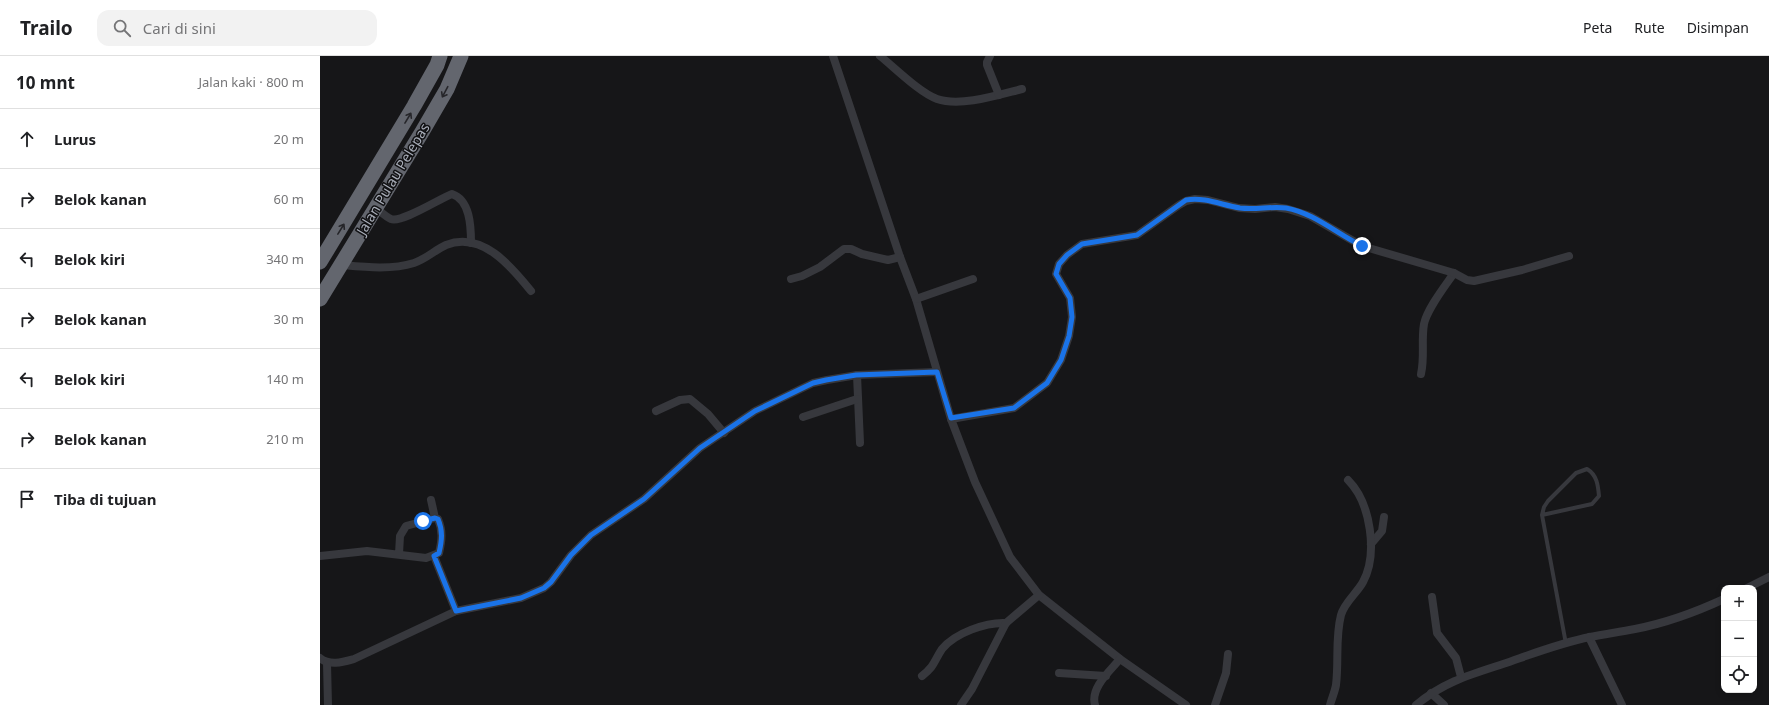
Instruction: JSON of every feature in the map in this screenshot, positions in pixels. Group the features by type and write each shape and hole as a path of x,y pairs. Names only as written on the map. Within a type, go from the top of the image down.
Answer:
{"highway":[{"name":"Jalan Pulau Pelepas","path":"320,262 414,106 437,65 440,56"},
{"name":"Jalan Pulau Pelepas","path":"320,299 376,208 446,89 461,56"}],"street":[{"path":"833,56 900,257 916,299 951,418 975,482 1010,557 1039,595 1120,659 1186,705"},
{"path":"880,56 926,93 937,99 955,101 973,100 1022,89"},
{"path":"990,56 987,62 999,95"},
{"path":"376,208 391,219 399,220 452,194 460,197 464,204 469,220 471,243"},
{"path":"951,418 1014,408 1047,383 1061,360 1069,336 1072,317 1070,298 1056,274 1059,264 1067,255 1082,244 1137,235 1186,200 1208,200 1239,208 1255,209 1275,207 1288,209 1310,216 1362,246 1454,273 1467,280 1480,280 1522,270 1569,256"},
{"path":"341,264 369,267 402,265 422,260 446,245 460,242 471,243 496,254 514,270 531,291"},
{"path":"791,279 802,276 820,267 840,250 844,249 851,249 862,254 888,260 900,257"},
{"path":"1420,374 1424,353 1424,324 1441,292 1454,273"},
{"path":"916,299 973,278"},
{"path":"328,705 324,661 338,663 354,659 456,611 521,598 544,588 551,582 571,555 591,535 644,499 700,448 755,411 813,383 856,375 937,372"},
{"path":"856,375 860,442"},
{"path":"656,411 680,400 690,399 708,414 724,433"},
{"path":"803,417 857,399"},
{"path":"1330,705 1336,685 1337,634 1341,614 1363,582 1368,570 1371,544 1370,528 1364,504 1355,486 1348,480"},
{"path":"320,556 367,551 426,558 434,556 439,553 442,540 442,528 438,519 435,518 431,500"},
{"path":"1371,544 1382,531 1384,517"},
{"path":"399,554 400,536 406,526 435,518"},
{"path":"434,556 456,611"},
{"path":"1753,585 1769,577"},
{"path":"961,705 972,688 1006,623 1039,595"},
{"path":"1432,597 1437,633 1456,658 1462,677"},
{"path":"1416,705 1447,683 1462,677 1589,637 1664,622 1689,614 1721,600"},
{"path":"922,676 930,670 946,644 955,637 963,633 997,623 1006,623"},
{"path":"1589,637 1622,705"},
{"path":"1215,705 1226,673 1228,654"},
{"path":"1095,705 1095,693 1106,676 1120,659"},
{"path":"1060,673 1106,676"},
{"path":"1431,693 1444,705"}],"lane":[{"path":"1542,515 1592,504 1599,496 1598,483 1593,472 1587,470 1576,473 1548,501 1544,507 1542,515 1566,644"}],"route":[{"path":"423,521 435,518 438,519 442,528 442,540 439,553 434,556 456,611 521,598 544,588 551,582 571,555 591,535 644,499 700,448 755,411 813,383 856,375 937,372 951,418 1014,408 1047,383 1061,360 1069,336 1072,317 1070,298 1056,274 1059,264 1067,255 1082,244 1137,235 1186,200 1208,200 1239,208 1255,209 1275,207 1288,209 1310,216 1362,246"}]}
